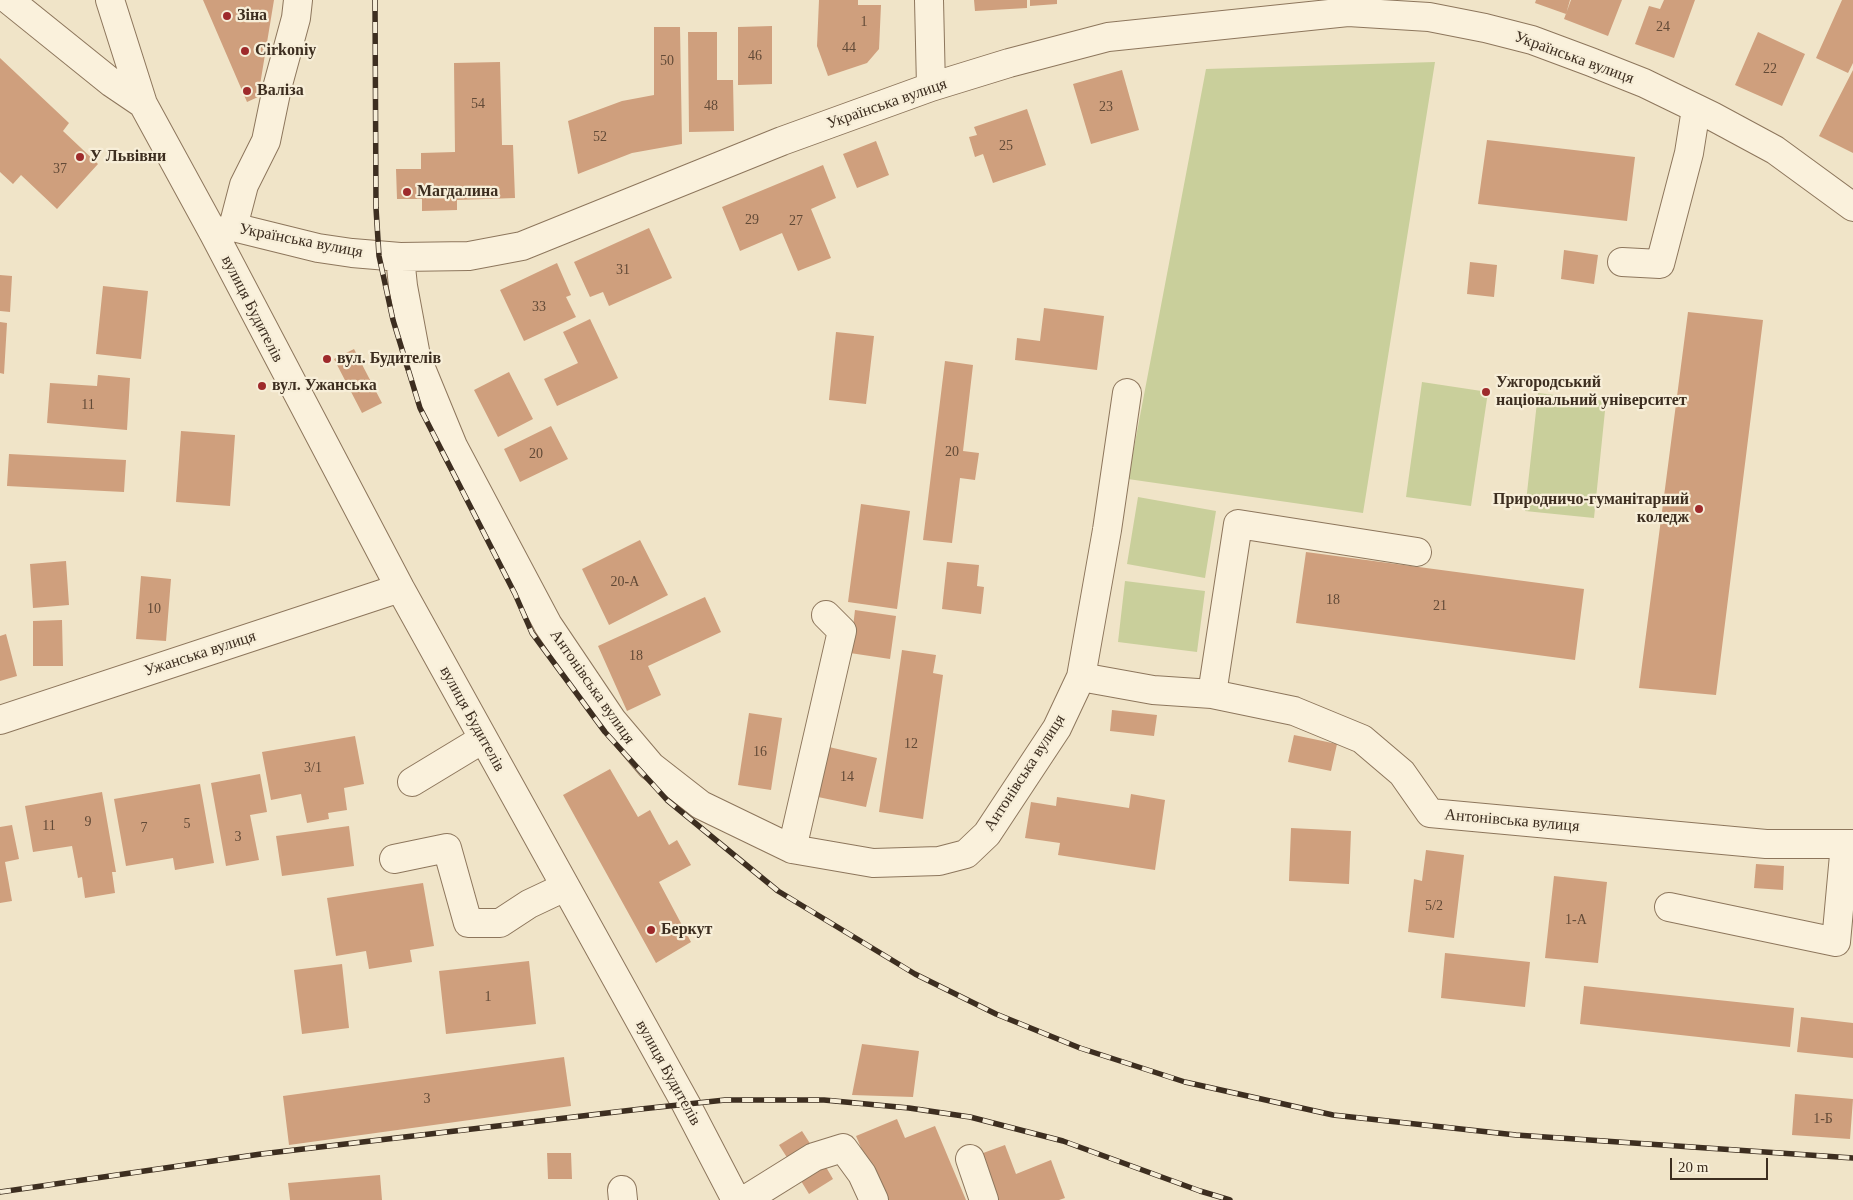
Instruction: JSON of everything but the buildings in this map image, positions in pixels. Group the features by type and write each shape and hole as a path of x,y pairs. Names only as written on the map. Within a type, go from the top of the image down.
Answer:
{"street":[{"name":"Українська вулиця","path":"9,0 112,83 143,104 223,231 318,248 379,256 469,256 522,246 782,140 931,87 1108,37 1348,6 1429,17 1532,40 1644,83 1775,150 1853,207"},
{"path":"110,0 143,104"},
{"path":"223,231 266,141 277,88 296,18 298,0"},
{"path":"929,0 931,87"},
{"path":"1622,262 1660,264 1690,153 1696,109"},
{"name":"вулиця Будителів","path":"223,231 400,588 686,1104 736,1200"},
{"name":"Антонівська вулиця","path":"400,257 403,286 416,356 453,446 548,625 612,720 651,766 701,805 792,849 873,863 939,861 966,854 988,834 1057,728 1080,677 1153,690 1212,694 1294,711 1362,739 1402,773 1430,813 1766,844 1849,844"},
{"path":"1080,677 1107,530 1127,393"},
{"path":"1212,694 1238,524 1417,552"},
{"name":"Ужанська вулиця","path":"0,720 400,588"},
{"path":"792,849 842,631 826,615"},
{"path":"412,782 483,739"},
{"path":"1669,907 1845,943 1849,844"},
{"path":"394,859 447,848 468,923 500,923 529,904 565,887"},
{"path":"745,1200 814,1157 843,1148 862,1174 874,1200"},
{"path":"970,1159 984,1200"}],"green space":[{"path":"1435,62 1363,513 1128,479 1206,69"},
{"path":"1422,382 1488,392 1471,506 1406,497"},
{"path":"1538,393 1606,401 1594,518 1525,511"},
{"path":"1138,497 1216,511 1205,578 1127,564"},
{"path":"1125,581 1205,591 1197,652 1118,642"}],"railway":[{"path":"375,0 376,208 379,256 393,320 420,408 515,594 532,633 605,732 667,800 778,891 915,974 996,1014 1080,1048 1185,1082 1333,1115 1516,1135 1853,1158"},
{"path":"0,1192 261,1154 641,1109 725,1100 824,1100 909,1108 970,1117 1063,1141 1200,1191 1230,1200"}],"place":[{"name":"Зіна","path":"227,16"},
{"name":"Cirkoniy","path":"245,51"},
{"name":"Валіза","path":"247,91"},
{"name":"У Львівни","path":"80,157"},
{"name":"Магдалина","path":"407,192"},
{"name":"вул. Будителів","path":"327,359"},
{"name":"вул. Ужанська","path":"262,386"},
{"name":"Ужгородський національний університет","path":"1486,392"},
{"name":"Природничо-гуманітарний коледж","path":"1699,509"},
{"name":"Беркут","path":"651,930"}]}
